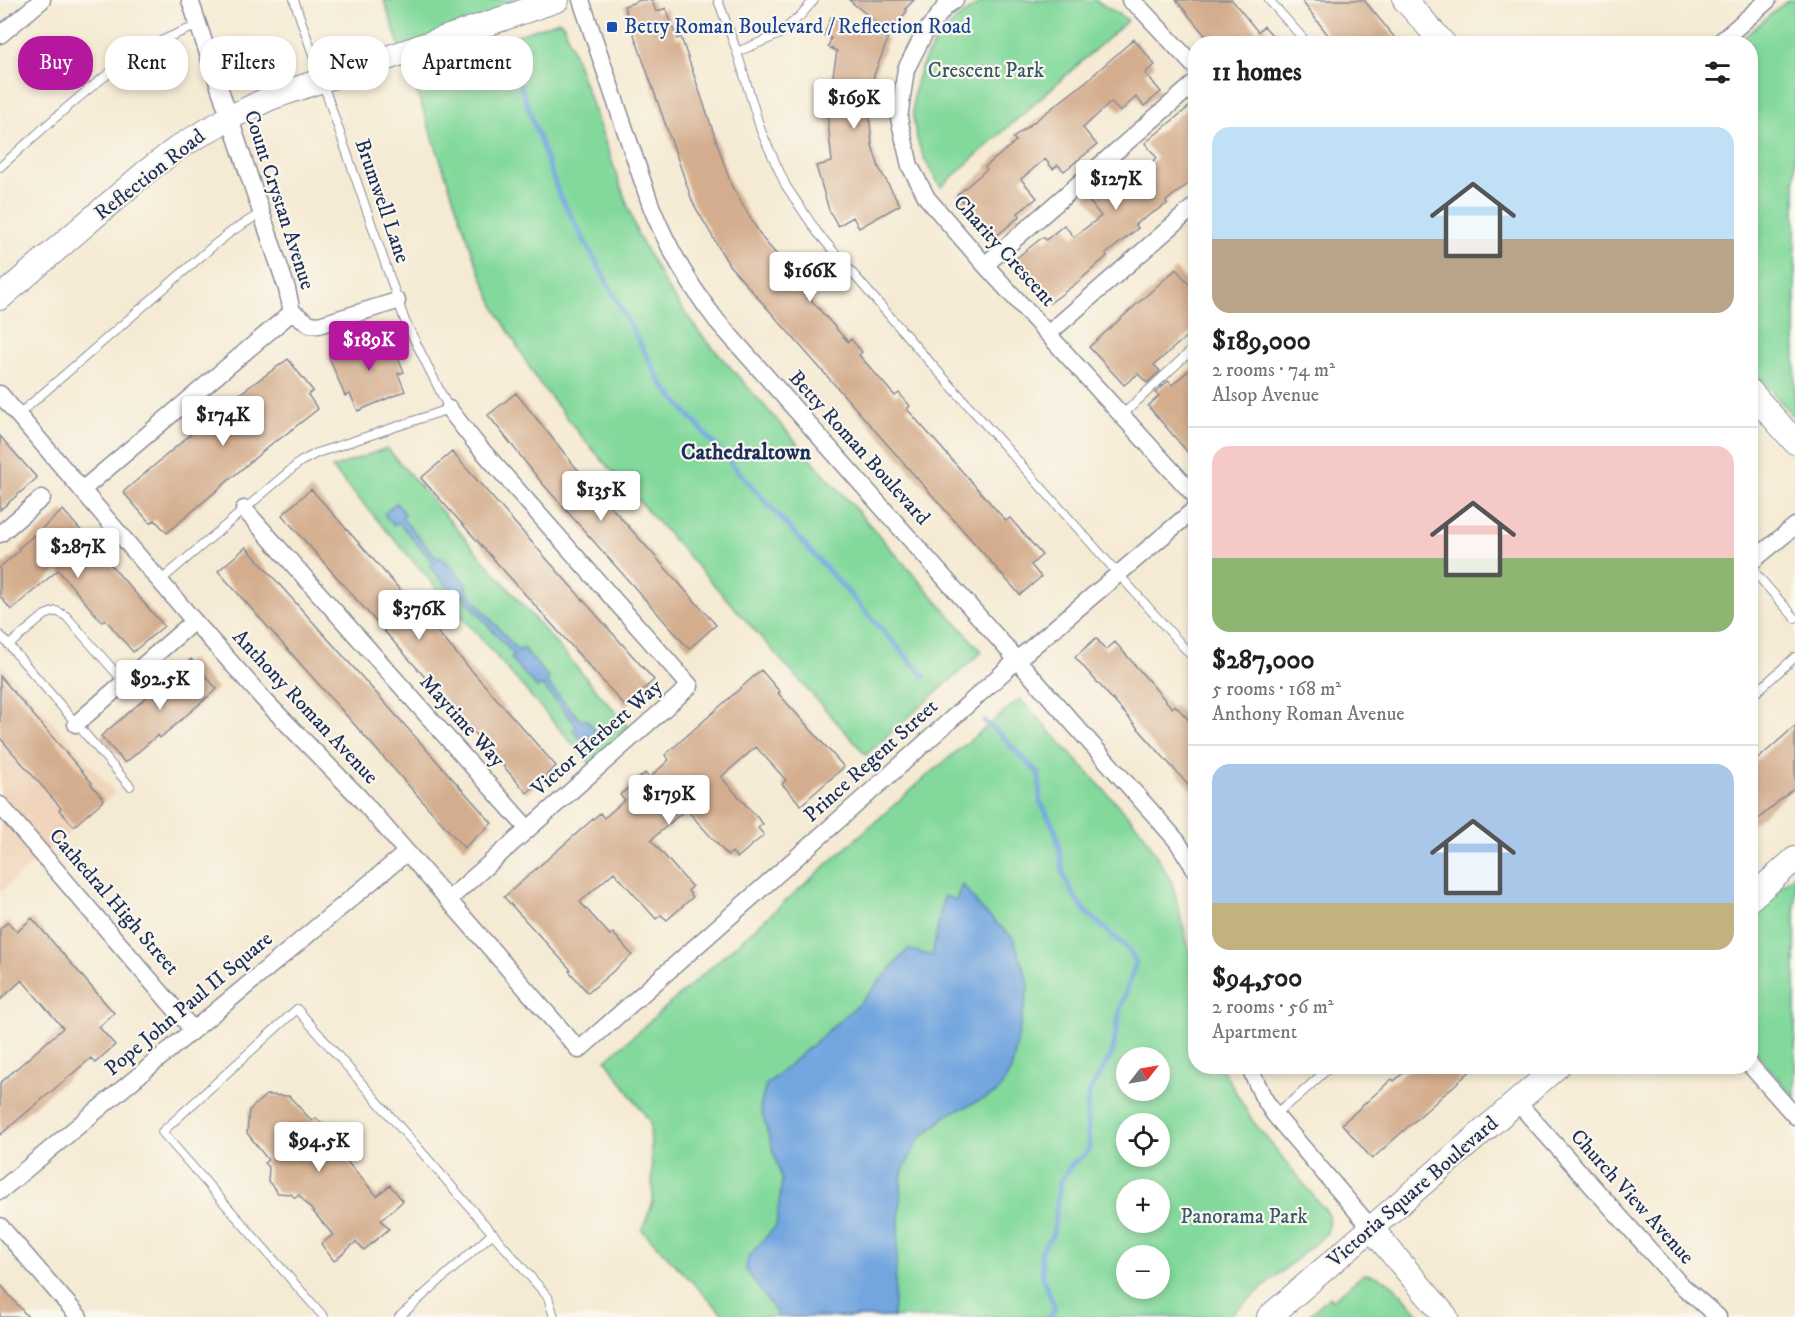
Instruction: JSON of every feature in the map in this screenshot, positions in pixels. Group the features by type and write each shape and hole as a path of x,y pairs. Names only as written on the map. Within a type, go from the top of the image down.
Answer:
{"street":[{"path":"0,35 42,0"},
{"name":"Count Crystan Avenue","path":"190,0 292,312"},
{"name":"Reflection Road","path":"389,58 557,0"},
{"name":"Betty Roman Boulevard","path":"581,0 663,238 698,298 1177,841 1188,858"},
{"name":"Charity Crescent","path":"954,0 945,7 924,34 906,69 899,118 910,166 927,198 1188,488"},
{"path":"1130,0 1188,59"},
{"path":"1405,0 1437,36"},
{"path":"1727,36 1768,0"},
{"name":"Reflection Road","path":"0,298 160,161 197,135 270,98 308,85"},
{"path":"985,265 1188,89"},
{"path":"1048,334 1188,212"},
{"path":"82,490 292,312 310,324 319,325 397,301"},
{"name":"Anthony Roman Avenue","path":"0,394 267,704 358,796 579,1050"},
{"path":"1758,400 1795,442"},
{"name":"Victor Herbert Way","path":"448,900 690,686 474,441 449,409"},
{"path":"0,534 42,498"},
{"name":"Maytime Way","path":"244,509 528,829"},
{"name":"Prince Regent Street","path":"579,1050 1017,660 1188,515"},
{"path":"1758,553 1795,526"},
{"path":"76,724 194,621"},
{"name":"Cathedral High Street","path":"0,805 192,1030"},
{"name":"Pope John Paul II Square","path":"0,1191 407,852"},
{"path":"1758,892 1795,859"},
{"path":"1253,1074 1274,1114 1446,1317"},
{"name":"Victoria Square Boulevard","path":"1269,1317 1549,1074"},
{"path":"1758,1074 1795,1116"},
{"name":"Church View Avenue","path":"1517,1102 1680,1284 1718,1317"},
{"path":"0,1226 79,1317"}],"lane":[{"name":"Brumwell Lane","path":"294,0 308,42"},
{"path":"718,0 765,140 786,186 817,232 918,350 1188,652"},
{"path":"736,52 778,35 814,0"},
{"path":"1269,0 1301,36"},
{"path":"0,166 106,76 176,33 198,26"},
{"name":"Brumwell Lane","path":"324,90 397,301 449,409"},
{"path":"18,415 213,246 261,213"},
{"path":"1121,416 1188,353"},
{"path":"160,581 300,462 317,453 449,409"},
{"path":"1758,564 1795,618"},
{"path":"9,645 45,615 56,611 66,616 124,682"},
{"path":"0,635 130,786"},
{"path":"1758,691 1795,657"},
{"path":"324,1317 162,1132 297,1009 548,1297 554,1317"},
{"path":"1274,1114 1322,1074"},
{"path":"399,1317 493,1233"}],"shaded area":[{"path":"0,662 115,793 0,892"}],"green space":[{"path":"384,0 564,0 456,36 401,36 401,51"},
{"name":"Crescent Park","path":"985,0 1095,0 1128,20 941,187 925,160 916,133 913,108 916,83 925,59 940,37 960,17"},
{"path":"1788,0 1795,0 1795,418 1758,376 1758,36 1745,36"},
{"path":"559,21 563,23 638,235 666,286 699,332 982,652 866,755 586,442 537,380 496,310 475,260 416,90 533,90 533,36 515,36"},
{"path":"387,448 629,728 590,764 332,468"},
{"name":"Panorama Park","path":"1020,699 1143,832 1172,883 1188,945 1188,1074 1225,1074 1252,1120 1329,1215 1327,1233 1228,1317 726,1317 642,1230 653,1202 650,1122 606,1060 927,776"},
{"path":"1795,874 1795,1098 1758,1055 1758,908"},
{"path":"1364,1274 1374,1275 1390,1283 1421,1317 1307,1317 1329,1297 1332,1300"}],"water":[{"path":"396,503 405,514 402,518 438,559 442,557 467,585 465,589 518,651 523,648 549,678 546,682 581,721 585,718 596,731 583,742 573,730 576,725 542,685 537,688 511,659 514,655 460,593 456,596 430,567 434,563 398,522 393,525 384,514"},
{"path":"962,884 981,909 1013,938 1029,984 1011,1071 997,1093 949,1114 919,1139 902,1173 893,1317 779,1317 746,1270 748,1257 776,1226 782,1180 760,1107 766,1085 861,1002 908,949 932,956 944,896 956,900"}],"building":[{"path":"641,0 652,0 656,12 666,8 677,39 681,37 732,187 763,239 785,264 782,267 848,342 851,339 862,352 859,355 895,396 899,393 910,406 907,409 1006,521 1010,518 1042,555 1031,565 1041,577 1020,595 729,265 693,203 624,6"},
{"path":"849,0 914,0 889,33"},
{"path":"1176,0 1232,0 1258,32 1264,26 1273,36 1205,36"},
{"path":"1301,0 1364,0 1393,36 1329,36"},
{"path":"831,17 888,39 874,75 869,111 872,145 879,168 900,205 859,228 853,217 838,226 829,210 816,166 832,162 827,112 837,51 828,47 831,38 824,35"},
{"path":"1134,39 1155,65 1145,73 1161,92 1144,106 1136,97 1120,112 1111,102 1083,128 1097,145 1064,171 1058,165 1053,169 1045,159 1021,179 1037,198 1018,213 1020,216 993,239 957,195 1016,141 1013,138 1083,84"},
{"path":"1188,108 1188,184 1166,201 1167,204 1135,224 1138,228 1106,254 1107,256 1078,282 1050,303 1015,259 1043,237 1046,240 1064,225 1074,237 1101,216 1086,197 1102,184 1110,193 1150,167 1148,165 1157,158 1145,143"},
{"path":"1176,269 1188,283 1188,335 1154,365 1160,371 1147,383 1138,374 1124,385 1089,347"},
{"path":"388,334 404,372 398,374 405,391 358,411 350,394 345,396 329,357"},
{"path":"288,359 313,391 308,395 318,409 276,440 167,533 155,520 150,523 123,492 231,400"},
{"path":"1188,371 1188,453 1148,406 1159,396 1155,393 1168,381 1172,385"},
{"path":"516,393 573,464 716,625 689,649 542,483 488,415"},
{"path":"0,436 37,478 0,510"},
{"path":"452,452 654,680 625,706 421,478"},
{"path":"311,489 556,766 527,793 282,515"},
{"path":"63,510 164,626 133,652 105,619 102,622 58,570 11,610 0,596 0,567"},
{"path":"246,547 492,823 464,848 218,571"},
{"path":"1096,638 1106,650 1115,642 1172,708 1175,705 1188,719 1188,785 1075,657"},
{"path":"191,659 217,689 160,738 158,735 125,763 101,736"},
{"path":"761,670 780,692 778,693 844,767 801,805 782,784 786,780 756,747 721,777 763,824 758,828 764,835 737,858 732,852 728,856 686,809 651,840 692,887 688,891 693,897 667,920 661,915 656,919 614,872 580,902 610,935 613,933 632,955 588,993 569,971 571,970 504,897 600,813 604,818 625,800 620,795 645,773 649,778 669,760 665,755"},
{"path":"0,676 104,800 74,826 0,738"},
{"path":"1795,726 1795,787 1758,819 1758,759"},
{"path":"32,918 114,1013 99,1027 115,1045 95,1063 91,1058 0,1135 0,1083 63,1028 22,980 0,1000 0,929 8,922 17,932"},
{"path":"1402,1074 1467,1074 1372,1159 1342,1124 1392,1079 1394,1081"},
{"path":"266,1095 289,1096 312,1121 316,1118 321,1123 334,1124 344,1135 343,1147 347,1153 343,1157 377,1196 390,1185 403,1201 381,1220 389,1229 364,1250 356,1242 334,1261 321,1244 333,1235 299,1195 295,1198 291,1194 278,1193 268,1181 269,1168 264,1163 268,1160 247,1133 249,1110"},
{"path":"0,1284 28,1317 0,1317"}],"waterway":[{"path":"522,90 558,192 662,384 924,676"},
{"path":"984,721 1039,773 1040,801 1056,832 1064,876 1074,896 1087,913 1129,950 1136,962 1120,1010 1112,1054 1089,1093 1087,1113 1089,1149 1073,1163 1060,1182 1053,1234 1041,1251 1043,1279 1055,1308 1051,1317"}],"place":[{"name":"Betty Roman Boulevard / Reflection Road","path":"612,27"}],"district":[{"name":"Cathedraltown","path":"746,452"}]}
